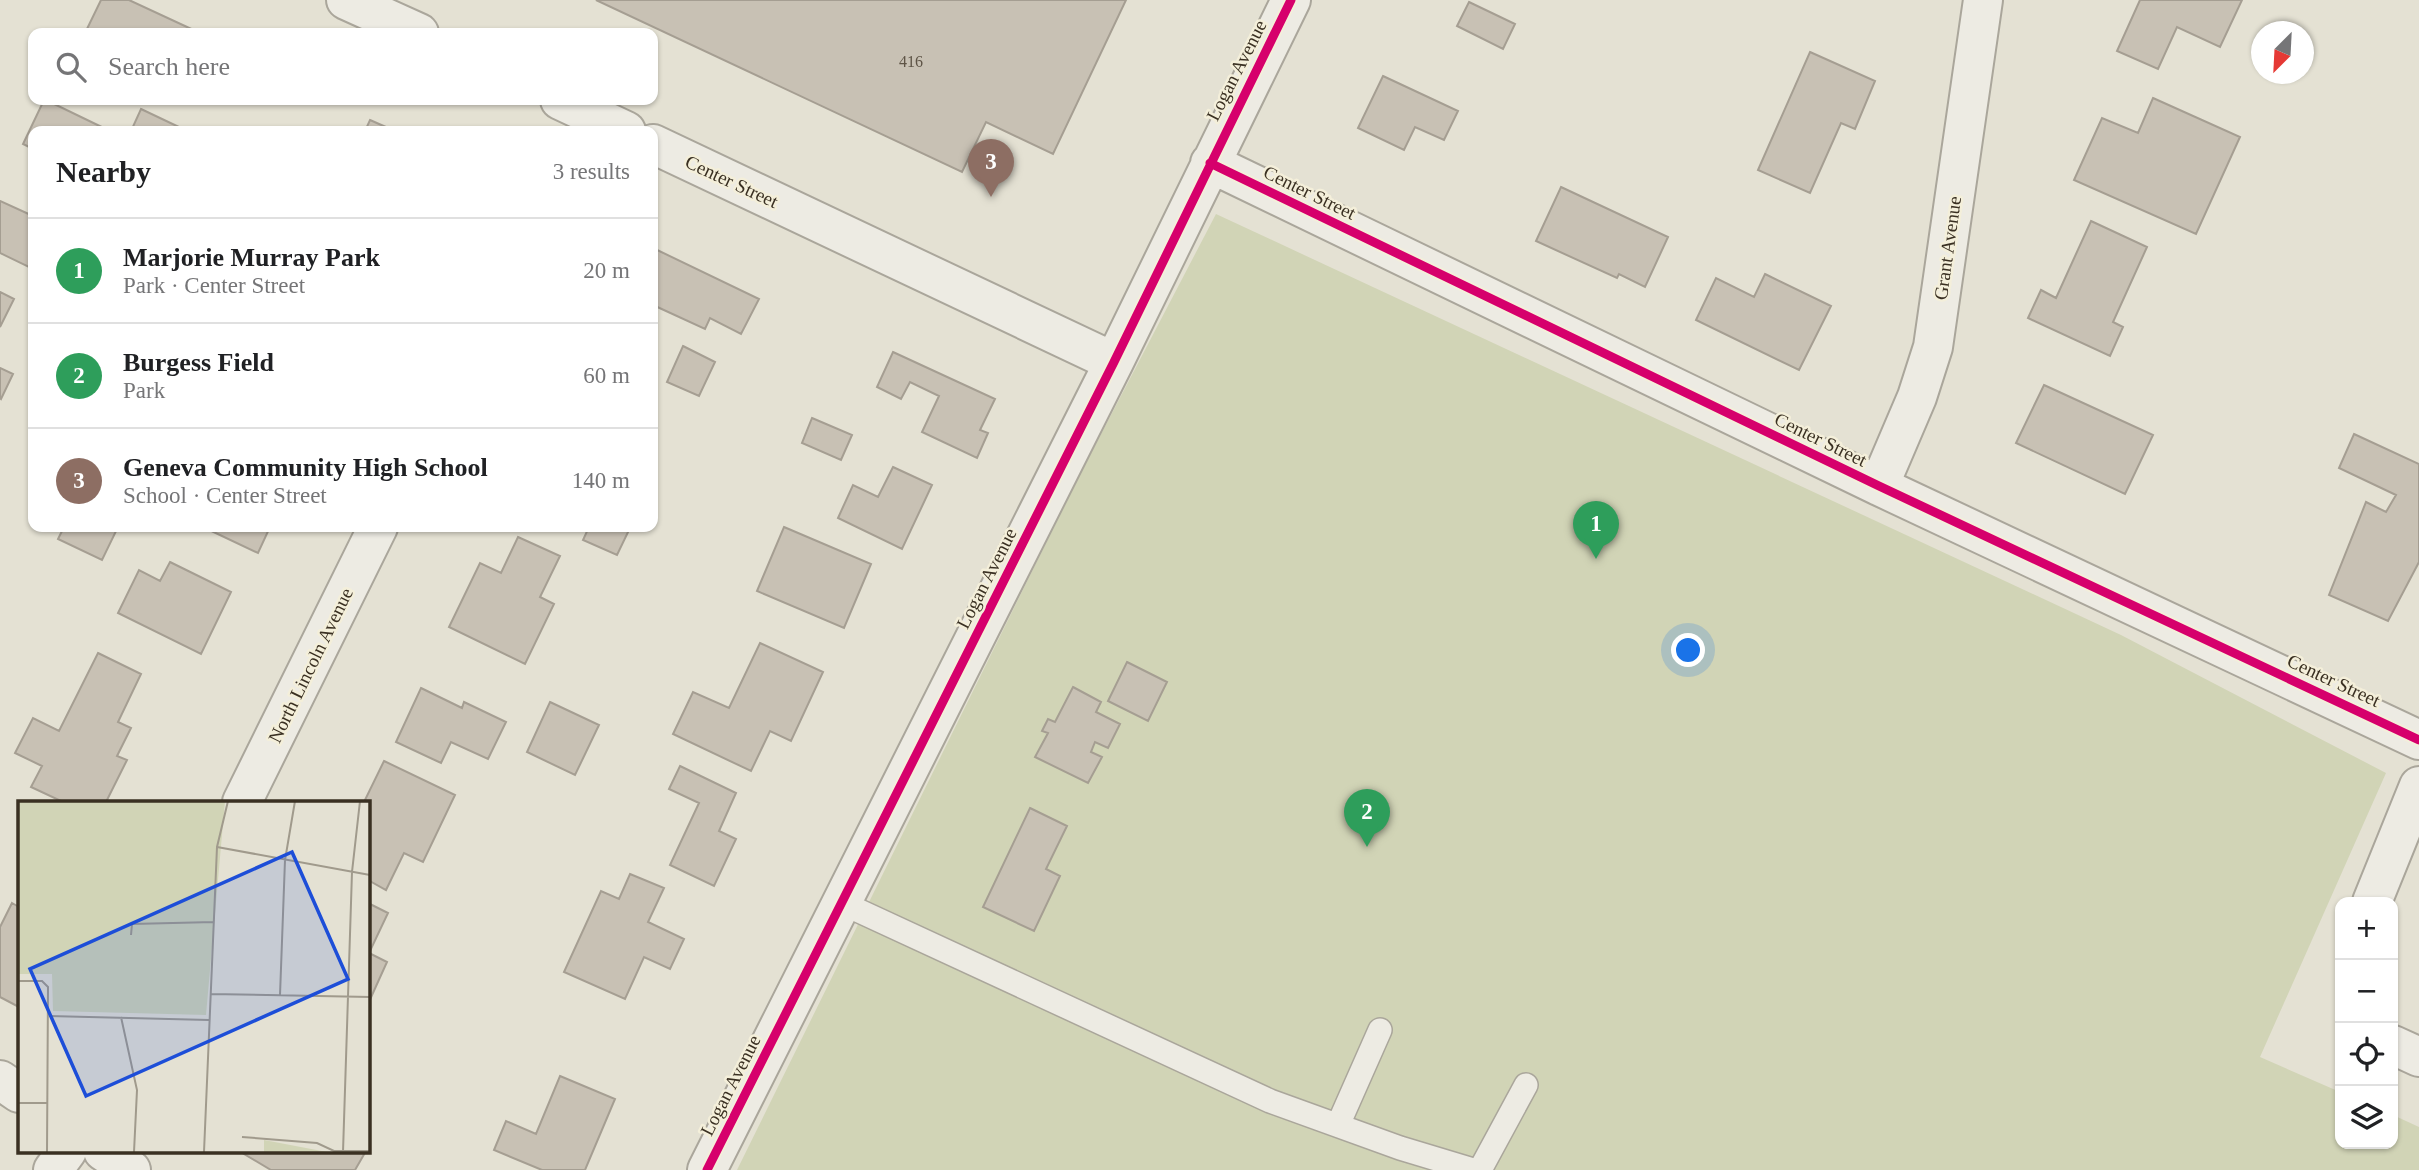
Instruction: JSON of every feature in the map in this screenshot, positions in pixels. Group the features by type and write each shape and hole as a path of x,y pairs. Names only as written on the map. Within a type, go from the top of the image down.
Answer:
{"street":[{"path":"346,0 408,28"},
{"name":"Logan Avenue","path":"707,1170 1114,362 1291,0"},
{"name":"Grant Avenue","path":"1879,486 1917,397 1933,347 1983,0"},
{"path":"572,114 610,126"},
{"name":"Center Street","path":"658,146 1114,362"},
{"name":"Center Street","path":"1210,163 1879,486 2419,740"},
{"name":"North Lincoln Avenue","path":"243,801 376,532"},
{"path":"2374,897 2419,786"},
{"path":"2398,1047 2419,1057"},
{"path":"0,1080 18,1092"},
{"path":"53,1170 65,1152"},
{"path":"104,1152 131,1170"}],"lane":[{"path":"842,903 1228,1083 1400,1148 1473,1170"},
{"path":"1338,1125 1380,1030"},
{"path":"1480,1170 1526,1086"}],"green space":[{"path":"1216,214 2121,635 2386,773 2260,1057 2335,1090 2335,1149 2398,1149 2398,1117 2419,1127 2419,1170 737,1170 1076,482"}],"building":[{"path":"101,0 129,0 189,28 87,28"},
{"path":"596,0 1126,0 1053,154 986,122 962,172"},
{"path":"2140,0 2242,0 2220,47 2177,27 2158,69 2117,51"},
{"path":"1469,2 1515,24 1503,49 1457,26"},
{"path":"1810,52 1875,81 1855,129 1841,123 1810,193 1758,170"},
{"path":"1383,76 1458,111 1444,140 1415,127 1404,150 1358,128"},
{"path":"2153,98 2240,137 2196,234 2074,180 2102,118 2138,133"},
{"path":"42,105 56,105 100,126 32,126"},
{"path":"141,109 177,126 133,126"},
{"path":"370,120 384,126 367,126"},
{"path":"28,134 28,146 23,144"},
{"path":"1561,187 1668,237 1645,287 1619,274 1617,278 1536,241"},
{"path":"0,201 28,214 28,267 0,253"},
{"path":"2091,221 2147,247 2113,322 2123,327 2110,356 2028,318 2041,290 2056,298"},
{"path":"658,250 759,299 741,334 710,318 705,329 658,307"},
{"path":"1765,274 1831,306 1799,370 1696,320 1716,278 1754,297"},
{"path":"0,292 14,299 0,327"},
{"path":"683,346 715,362 699,396 667,382"},
{"path":"893,352 995,399 980,430 988,433 977,458 922,432 939,396 910,382 901,399 877,387"},
{"path":"0,368 13,374 1,399 0,398"},
{"path":"2044,385 2153,435 2125,494 2016,443"},
{"path":"812,418 852,435 841,460 802,443"},
{"path":"2354,434 2419,464 2419,562 2388,621 2329,595 2366,502 2386,512 2396,495 2339,468"},
{"path":"893,467 932,485 902,549 838,518 853,485 878,497"},
{"path":"784,527 871,564 844,628 757,591"},
{"path":"62,532 116,532 102,560 58,539"},
{"path":"214,532 268,532 258,553"},
{"path":"587,532 628,532 617,555 583,540"},
{"path":"518,537 560,556 540,597 554,604 525,664 449,627 480,563 501,573"},
{"path":"170,562 231,592 201,654 118,613 139,570 160,581"},
{"path":"760,643 823,672 791,741 770,731 751,771 673,734 693,692 729,708"},
{"path":"98,653 141,674 118,722 131,728 117,756 127,760 106,801 61,801 31,787 42,766 15,753 33,718 59,731"},
{"path":"1127,662 1167,682 1148,721 1108,701"},
{"path":"1073,687 1101,702 1096,712 1120,724 1108,748 1095,742 1091,752 1102,757 1088,783 1035,757 1048,733 1042,731 1048,719 1055,722"},
{"path":"421,688 462,708 464,702 506,722 488,759 451,742 441,763 396,742"},
{"path":"550,702 599,725 575,775 527,752"},
{"path":"384,761 455,795 423,862 404,853 386,890 369,881 369,801 364,801"},
{"path":"680,766 736,793 719,831 736,839 714,886 670,865 699,803 669,789"},
{"path":"1030,808 1067,826 1046,869 1060,876 1034,931 983,907"},
{"path":"630,874 664,888 648,922 684,939 670,969 644,957 625,999 564,972 601,891 619,899"},
{"path":"12,903 18,906 18,1006 0,997 0,927"},
{"path":"369,904 388,913 369,953"},
{"path":"369,953 387,962 369,1002"},
{"path":"560,1076 615,1099 585,1170 542,1170 494,1150 506,1121 536,1134"},
{"path":"241,1152 365,1152 355,1170 271,1170"}],"cycle path":[{"path":"707,1170 1114,362 1291,0"},
{"path":"1210,163 1879,486 2419,740"}],"place":[{"name":"Geneva Community High School","path":"991,197"},
{"name":"Marjorie Murray Park","path":"1596,559"},
{"name":"Burgess Field","path":"1367,847"}]}
